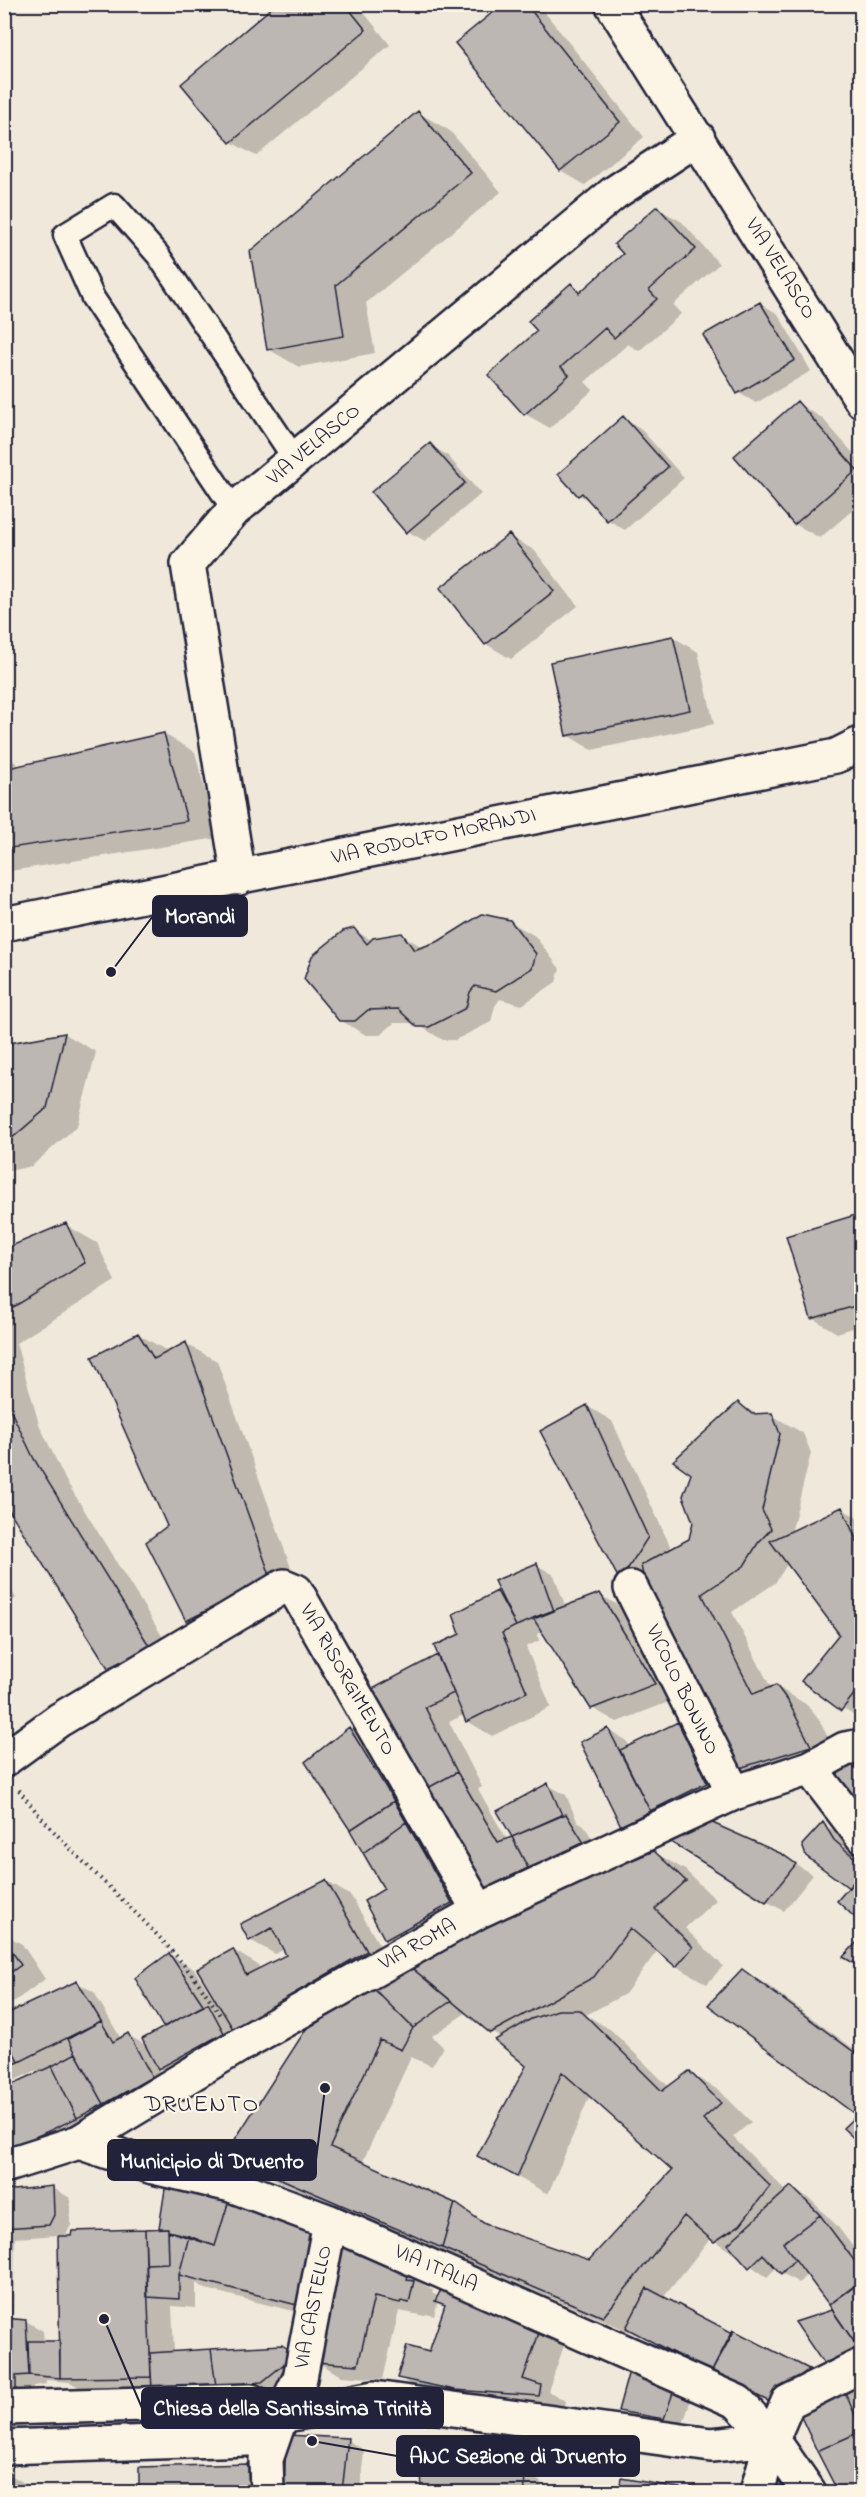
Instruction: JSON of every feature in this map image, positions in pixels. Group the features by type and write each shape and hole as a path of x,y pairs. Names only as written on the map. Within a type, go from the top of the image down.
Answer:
{"street":[{"name":"VIA VELASCO","path":"612,4 861,401"},
{"name":"VIA VELASCO","path":"239,878 188,564 234,510 296,461 614,193 698,138"},
{"name":"VIA RODOLFO MORANDI","path":"4,924 239,878 415,839 836,756 861,743"},
{"name":"VIA RISORGIMENTO","path":"10,1773 59,1720 284,1586 296,1591 479,1911"},
{"name":"VICOLO BONINO","path":"631,1588 734,1793"},
{"name":"VIA ROMA","path":"4,2166 79,2142 238,2046 479,1911 734,1793 810,1768 856,1740"},
{"path":"810,1768 861,1836"},
{"name":"VIA ITALIA","path":"79,2142 153,2167 231,2185 330,2223 738,2402 771,2439 809,2493"},
{"name":"VIA CASTELLO","path":"267,2493 266,2459 281,2415 300,2378 330,2223"},
{"path":"757,2493 771,2439 788,2402 861,2365"},
{"path":"4,2447 249,2439 281,2415 374,2398 711,2445 771,2439"},
{"path":"4,2408 251,2401 281,2415"}],"lane":[{"path":"234,510 93,298 65,235 114,205 158,255 296,461"}],"path":[{"path":"10,1773 55,1834 188,1967 219,2013"}],"building":[{"path":"276,4 345,4 366,30 230,143 181,84"},
{"path":"503,4 526,4 620,122 560,171 455,43"},
{"path":"418,111 471,173 336,285 344,336 267,350 250,251"},
{"path":"657,206 696,249 649,290 657,299 614,338 605,328 561,367 569,375 524,415 488,375 537,331 528,321 571,283 579,293 623,254 614,244"},
{"path":"760,302 795,360 737,394 703,335"},
{"path":"797,401 857,470 794,525 734,456"},
{"path":"623,416 668,467 607,521 582,493 578,496 558,474"},
{"path":"430,443 465,483 406,533 371,492"},
{"path":"509,534 554,591 485,645 440,588"},
{"path":"673,636 690,710 566,736 550,662"},
{"path":"164,733 187,821 4,849 4,769"},
{"path":"482,914 510,920 536,954 532,968 496,991 475,986 470,992 466,1008 429,1027 417,1027 398,1009 368,1010 355,1021 339,1021 304,979 312,956 343,931 354,928 367,944 373,938 402,933 414,950 439,941"},
{"path":"65,1033 47,1108 4,1145 4,1044"},
{"path":"862,1213 862,1304 811,1319 786,1236"},
{"path":"66,1223 85,1263 4,1313 4,1249"},
{"path":"138,1333 154,1359 186,1342 271,1578 186,1621 146,1542 167,1526 92,1357"},
{"path":"4,1392 34,1459 150,1647 108,1668 4,1502"},
{"path":"738,1402 752,1414 772,1413 780,1434 762,1510 771,1529 758,1543 744,1566 702,1594 753,1694 776,1685 788,1701 811,1746 733,1770 648,1603 641,1565 689,1539 693,1522 683,1496 691,1474 673,1461"},
{"path":"587,1405 648,1537 620,1581 540,1431"},
{"path":"842,1507 862,1553 862,1684 841,1711 801,1681 839,1634 770,1541"},
{"path":"537,1563 554,1611 516,1626 494,1581"},
{"path":"497,1591 516,1626 502,1633 527,1692 466,1722 434,1646 460,1634 453,1614"},
{"path":"600,1593 655,1684 591,1709 533,1618"},
{"path":"437,1655 454,1693 425,1707 457,1772 417,1794 361,1695"},
{"path":"678,1722 707,1783 650,1811 620,1750"},
{"path":"349,1727 394,1801 350,1830 305,1762"},
{"path":"608,1728 650,1811 621,1826 580,1742"},
{"path":"862,1760 862,1815 835,1788 838,1771"},
{"path":"457,1772 498,1842 512,1837 528,1868 476,1893 417,1794"},
{"path":"548,1783 562,1815 512,1837 497,1811"},
{"path":"394,1801 406,1822 363,1853 350,1830"},
{"path":"566,1814 586,1846 528,1868 512,1837"},
{"path":"708,1821 782,1854 796,1864 766,1902 669,1841"},
{"path":"406,1822 452,1903 385,1940 364,1901 384,1889 363,1853"},
{"path":"823,1822 834,1840 862,1864 862,1872 849,1888 806,1856 802,1845"},
{"path":"654,1851 686,1881 655,1909 693,1947 676,1967 630,1928 594,1977 490,2033 412,1968 530,1902"},
{"path":"862,1872 862,1924 837,1901"},
{"path":"326,1880 367,1951 233,2029 197,1969 233,1949 246,1975 286,1955 272,1928 249,1941 240,1924"},
{"path":"862,1937 862,1968 843,1957"},
{"path":"4,1939 21,1965 4,1977"},
{"path":"169,1953 204,2006 163,2027 135,1978"},
{"path":"412,1968 451,2001 413,2028 374,1989"},
{"path":"742,1969 862,2058 862,2110 856,2115 708,2005"},
{"path":"77,1981 101,2021 19,2062 4,2035 4,2015"},
{"path":"374,1989 413,2028 401,2050 380,2040 330,2147 455,2203 442,2248 225,2155 306,2029"},
{"path":"208,2003 224,2033 158,2069 142,2039"},
{"path":"558,2010 580,2010 662,2091 689,2071 721,2103 703,2119 770,2186 740,2225 714,2242 684,2216 603,2317 442,2248 455,2203 485,2224 589,2260 672,2170 562,2072 517,2177 477,2156 526,2066 495,2040 531,2019"},
{"path":"101,2021 113,2042 128,2033 152,2077 104,2104 68,2039"},
{"path":"4,2035 19,2062 4,2068"},
{"path":"76,2053 104,2104 77,2118 52,2066"},
{"path":"52,2066 77,2118 9,2149 4,2131 4,2088"},
{"path":"862,2110 862,2146 843,2128"},
{"path":"166,2183 229,2200 215,2246 168,2231 168,2228 159,2228"},
{"path":"53,2186 54,2215 49,2225 4,2228 4,2191"},
{"path":"791,2186 820,2215 783,2243 795,2259 781,2274 763,2254 749,2268 728,2244"},
{"path":"229,2200 312,2230 297,2305 179,2275 189,2236 215,2246"},
{"path":"820,2215 862,2271 862,2281 829,2305 783,2243"},
{"path":"168,2228 169,2263 146,2264 145,2229"},
{"path":"145,2229 151,2377 60,2378 58,2236 71,2236 72,2231"},
{"path":"168,2231 189,2236 179,2275 179,2299 147,2297 146,2264 169,2263"},
{"path":"337,2243 408,2275 407,2280 414,2281 409,2303 374,2297 358,2365 314,2362"},
{"path":"858,2283 862,2288 861,2352 829,2305"},
{"path":"442,2288 540,2330 523,2379 541,2385 539,2396 455,2390 397,2378 407,2346 429,2352 445,2305 435,2301"},
{"path":"647,2288 733,2333 711,2373 626,2328"},
{"path":"832,2310 861,2352 823,2363 795,2322"},
{"path":"4,2318 26,2320 29,2375 16,2376 16,2391 4,2393"},
{"path":"733,2330 809,2369 768,2401 711,2373"},
{"path":"28,2341 60,2341 60,2378 29,2375"},
{"path":"282,2345 291,2351 290,2359 262,2382 216,2386 211,2349"},
{"path":"211,2349 216,2386 152,2390 150,2353"},
{"path":"630,2367 676,2384 664,2419 618,2411"},
{"path":"841,2383 862,2431 817,2451 795,2404"},
{"path":"862,2431 862,2492 838,2492 817,2451"},
{"path":"286,2435 348,2438 342,2492 284,2492"},
{"path":"248,2464 249,2492 139,2492 139,2467"},
{"path":"490,2467 490,2472 524,2471 525,2492 422,2492 421,2470"},
{"path":"4,2473 10,2473 10,2492 4,2492"},
{"path":"621,2478 691,2490 691,2492 619,2492"},
{"path":"691,2486 715,2492 691,2492"}],"place":[{"name":"Morandi","path":"111,972"},
{"name":"Municipio di Druento","path":"325,2088"},
{"name":"Chiesa della Santissima Trinità","path":"104,2319"},
{"name":"ANC Sezione di Druento","path":"312,2441"}],"district":[{"name":"DRUENTO","path":"202,2105"}]}
